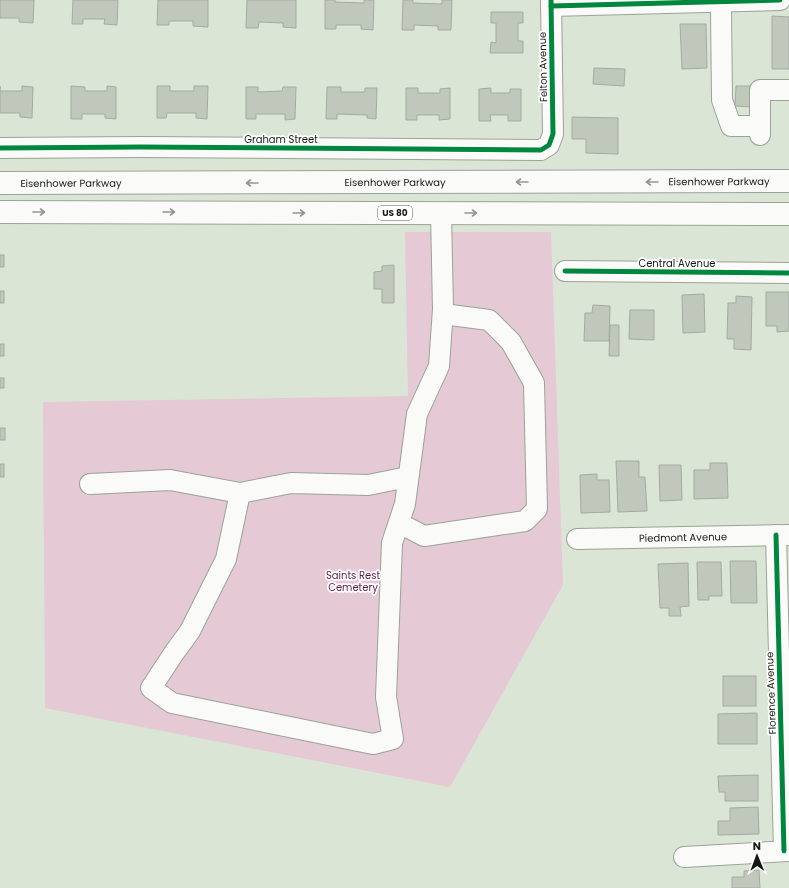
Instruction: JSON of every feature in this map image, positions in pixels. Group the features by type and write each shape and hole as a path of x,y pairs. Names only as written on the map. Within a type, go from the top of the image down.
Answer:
{"main road":[{"name":"Eisenhower Parkway","path":"0,184 789,181"},
{"name":"US 80","path":"0,212 789,214"}],"street":[{"path":"551,3 780,0"},
{"path":"723,1 721,11 722,100 731,126 760,130 760,90 789,90"},
{"name":"Felton Avenue","path":"551,3 552,134"},
{"name":"Graham Street","path":"0,148 148,147 541,150 549,145 552,134"},
{"path":"240,493 226,559 190,631 151,688 172,703 373,744 393,739 386,697 392,543 405,504 417,414 439,366 443,314 441,213"},
{"name":"Central Avenue","path":"565,271 789,273"},
{"path":"399,523 424,536 525,521 537,509 534,383 510,342 490,320 443,314"},
{"path":"90,484 170,480 240,493 291,483 368,485 408,477"},
{"name":"Piedmont Avenue","path":"577,539 782,535"},
{"name":"Florence Avenue","path":"782,535 787,851"},
{"path":"684,857 787,851"}],"green space":[{"name":"Saints Rest Cemetery","path":"405,232 551,232 563,585 450,787 45,708 43,402 408,396"}],"building":[{"path":"0,0 34,0 33,23 19,22 19,18 0,18"},
{"path":"73,0 118,0 117,25 104,24 105,19 83,19 83,24 72,24"},
{"path":"158,0 208,0 208,27 193,26 193,21 169,21 169,25 157,25"},
{"path":"247,0 296,0 296,28 283,27 283,23 259,22 258,28 246,28"},
{"path":"325,0 335,0 335,2 364,3 364,0 374,0 373,30 361,29 361,25 336,25 336,29 325,29"},
{"path":"403,0 413,0 413,3 442,4 442,0 452,0 451,30 438,30 438,26 414,25 414,30 402,30"},
{"path":"491,12 523,12 523,23 518,23 518,41 523,41 523,53 490,53 491,42 496,43 496,23 491,23"},
{"path":"772,16 789,17 789,69 772,69"},
{"path":"680,24 706,24 707,68 682,69"},
{"path":"594,68 625,69 624,86 593,84"},
{"path":"22,86 33,87 32,118 20,117 20,113 0,113 0,91 22,91"},
{"path":"71,86 85,87 85,91 107,91 107,86 116,87 116,119 105,118 105,114 82,114 82,119 71,119"},
{"path":"157,86 170,86 170,91 194,91 194,86 208,86 207,119 196,118 196,113 167,113 166,118 157,118"},
{"path":"736,86 751,86 751,107 735,106"},
{"path":"246,87 258,87 258,92 282,91 283,87 296,87 295,119 285,120 285,114 256,114 256,119 246,119"},
{"path":"327,87 341,87 341,92 365,92 365,88 377,88 376,119 367,118 367,115 337,114 337,119 326,119"},
{"path":"406,88 418,88 418,93 440,93 440,89 450,88 450,119 439,120 439,115 417,115 417,120 406,120"},
{"path":"491,88 491,93 510,93 510,89 521,89 521,121 508,121 508,115 490,115 491,121 479,121 479,89"},
{"path":"572,117 618,118 618,154 586,153 586,139 572,139"},
{"path":"0,255 4,255 4,267 0,267"},
{"path":"394,265 394,303 382,303 382,289 374,289 374,272 382,271 382,266"},
{"path":"0,291 4,291 4,303 0,303"},
{"path":"766,292 789,292 789,331 777,332 777,326 766,326"},
{"path":"704,294 705,332 683,333 682,295"},
{"path":"736,296 752,297 751,350 734,349 734,339 727,339 728,303 736,303"},
{"path":"593,305 610,306 609,341 584,341 585,313 592,313"},
{"path":"630,310 654,310 654,340 629,339"},
{"path":"610,325 619,325 619,356 609,356"},
{"path":"0,344 4,344 4,356 0,356"},
{"path":"0,378 4,378 4,388 0,388"},
{"path":"0,428 5,428 5,440 0,440"},
{"path":"616,461 639,461 639,477 645,477 647,511 618,512"},
{"path":"710,463 727,463 728,498 694,499 694,470 710,470"},
{"path":"0,464 4,464 4,477 0,477"},
{"path":"659,465 681,465 682,500 660,501"},
{"path":"597,474 597,480 609,480 610,512 581,513 580,475"},
{"path":"730,561 756,561 757,603 731,603"},
{"path":"697,562 721,562 722,596 709,596 709,600 698,600"},
{"path":"688,563 689,606 680,607 681,616 669,616 669,608 660,608 658,564"},
{"path":"723,676 756,676 756,706 723,706"},
{"path":"757,713 757,744 718,744 718,714"},
{"path":"758,775 758,801 725,801 725,792 719,792 718,776"},
{"path":"758,807 759,834 718,835 718,821 730,821 730,808"},
{"path":"759,870 760,888 732,888 732,877 744,877 744,871"}],"cycle path":[{"path":"0,148 141,147 541,150 549,145 553,134 551,0"},
{"path":"551,6 780,0"},
{"path":"565,271 789,273"},
{"path":"776,535 784,851"}]}
